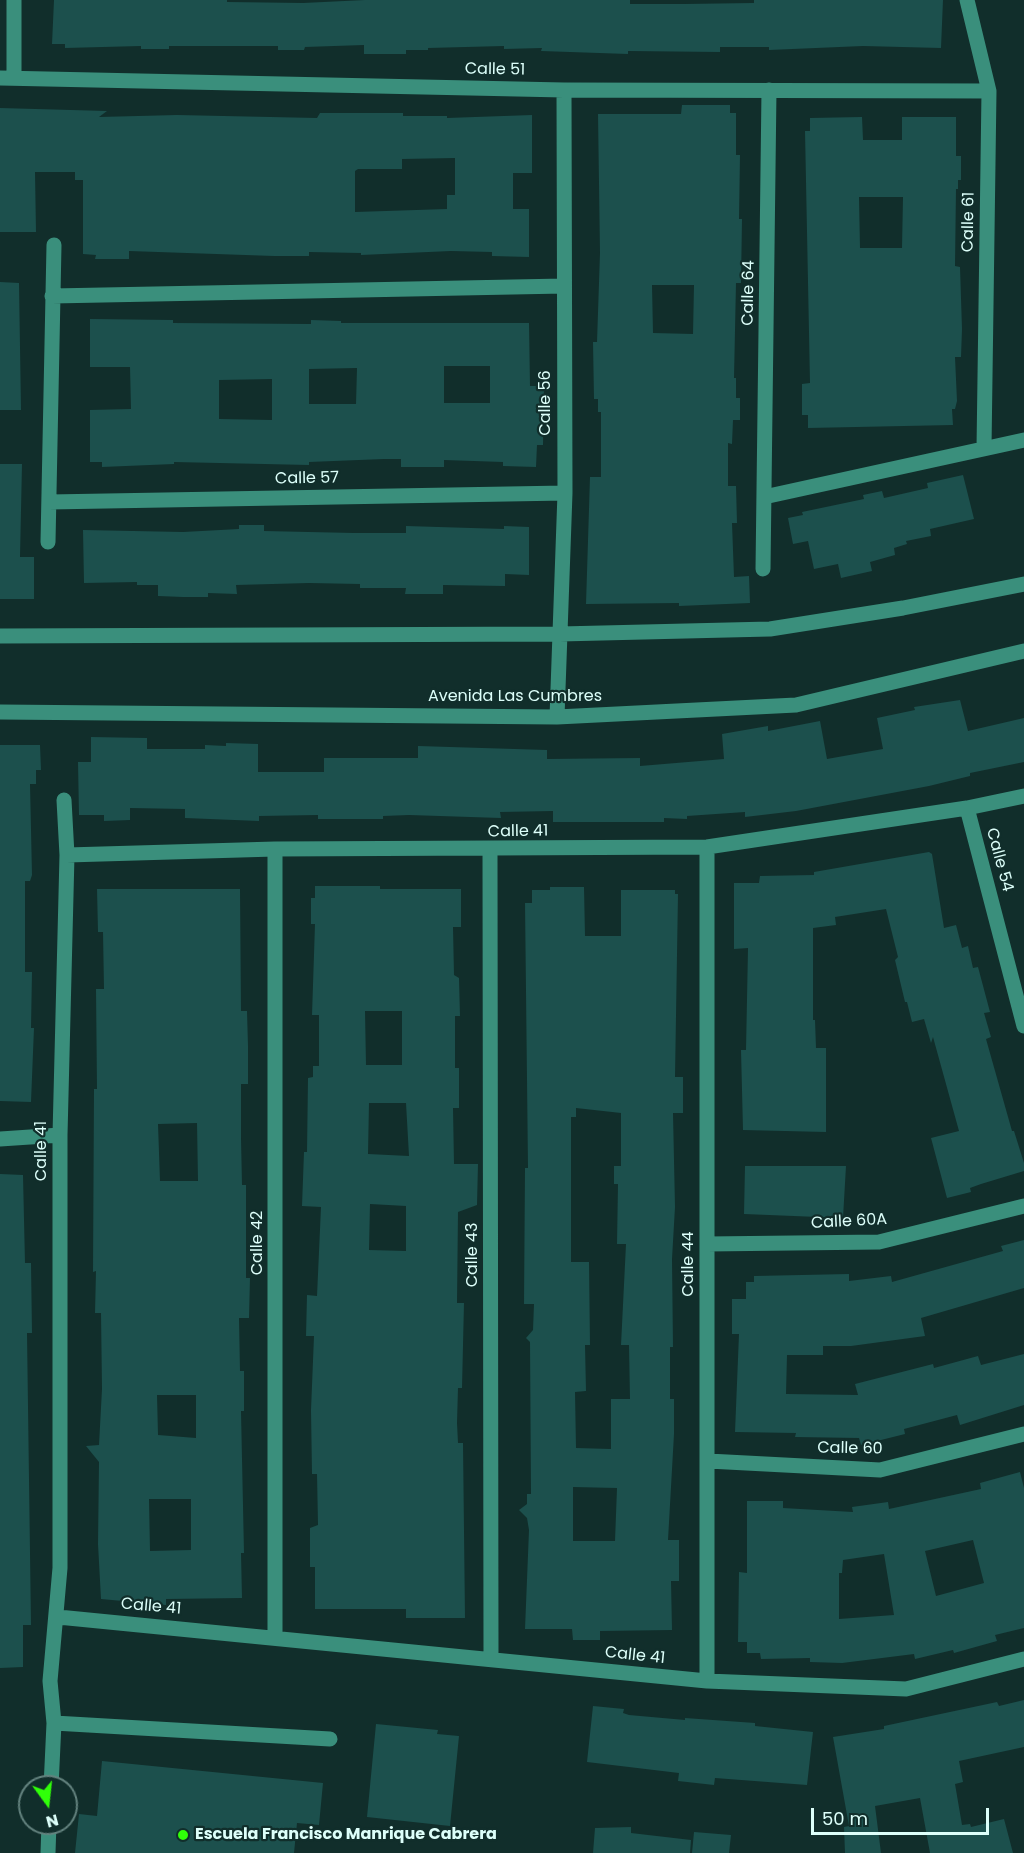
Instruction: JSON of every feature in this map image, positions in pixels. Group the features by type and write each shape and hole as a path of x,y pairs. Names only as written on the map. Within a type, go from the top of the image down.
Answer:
{"street":[{"path":"7,78 14,0"},
{"name":"Calle 61","path":"967,0 989,91 984,447"},
{"name":"Calle 51","path":"7,78 564,90 989,91"},
{"name":"Calle 56","path":"557,717 565,493 564,90"},
{"name":"Calle 64","path":"763,569 769,90"},
{"path":"48,542 54,245"},
{"path":"52,296 564,286"},
{"path":"764,497 1024,440"},
{"name":"Calle 57","path":"49,502 565,493"},
{"path":"0,636 560,634 770,629 903,608 1024,584"},
{"name":"Avenida Las Cumbres","path":"0,712 557,717 796,705 1024,651"},
{"name":"Calle 41","path":"67,855 275,849 490,850 707,847 967,808 1024,796"},
{"name":"Calle 41","path":"64,800 67,855 60,1135 58,1617 707,1681 906,1689 1024,1659"},
{"name":"Calle 54","path":"967,808 1024,1026"},
{"name":"Calle 44","path":"707,847 707,1681"},
{"name":"Calle 42","path":"275,849 275,1637"},
{"name":"Calle 43","path":"490,850 491,1659"},
{"path":"0,1139 60,1135"},
{"name":"Calle 60A","path":"707,1244 879,1242 1024,1206"},
{"name":"Calle 60","path":"708,1461 880,1470 1024,1434"},
{"path":"52,1775 54,1723 50,1681 58,1617"},
{"path":"54,1723 330,1739"},
{"path":"48,1853 49,1835"}],"building":[{"path":"54,0 227,0 227,2 303,3 365,0 630,0 630,4 684,4 754,3 754,0 943,0 941,48 863,46 769,50 769,47 720,47 720,52 628,51 628,54 541,51 542,48 504,49 504,46 428,48 428,50 406,50 406,54 364,54 364,45 305,47 304,50 278,50 278,46 169,46 169,49 141,49 141,46 65,48 65,44 52,44"},
{"path":"682,105 730,105 730,113 736,113 736,155 740,155 739,219 742,219 741,283 736,283 734,378 736,378 736,398 740,398 740,420 733,420 732,444 728,443 728,486 736,486 737,523 732,523 734,577 749,576 750,603 679,606 679,603 586,604 590,477 601,477 601,412 598,412 598,399 594,399 593,342 597,342 600,253 598,114 681,114","holes":["652,285 694,285 693,334 653,333"]},
{"path":"0,108 107,111 99,117 177,115 317,118 320,113 403,113 403,116 447,116 447,118 532,115 532,173 513,173 513,209 529,209 529,257 492,256 492,252 451,251 361,255 361,253 309,252 309,256 274,256 129,251 129,259 95,259 96,255 83,254 83,180 75,180 75,172 35,172 36,232 0,232","holes":["455,158 455,195 447,195 447,209 355,212 355,171 358,169 402,169 402,159"]},
{"path":"862,117 863,140 902,140 902,117 956,117 956,156 961,156 961,180 958,180 958,189 956,189 955,266 960,267 962,329 961,357 955,357 957,401 955,409 952,409 953,425 808,428 808,415 802,415 802,384 810,383 805,131 810,131 810,118","holes":["859,197 903,197 902,248 860,248"]},
{"path":"0,282 19,283 21,410 0,410"},
{"path":"90,319 173,320 173,323 311,324 311,320 341,321 341,323 529,323 530,386 544,386 543,445 537,445 536,467 503,466 503,462 444,460 444,467 401,467 401,459 384,459 309,462 309,465 174,462 174,464 102,467 102,462 90,462 90,410 131,409 130,367 90,367","holes":["444,366 490,366 490,403 444,403","357,368 356,404 309,404 309,369","272,379 272,420 219,419 219,380"]},
{"path":"0,464 22,464 20,557 34,557 34,599 0,599"},
{"path":"963,475 974,519 930,529 931,536 906,541 907,544 894,548 895,555 870,562 872,571 841,578 838,564 814,569 808,541 793,544 788,518 803,515 802,512 864,499 863,495 882,491 884,498 928,488 927,483"},
{"path":"239,525 264,525 264,531 354,533 406,533 406,526 504,529 504,526 529,527 529,575 505,574 505,586 443,585 443,594 405,594 406,588 360,588 360,584 309,583 236,585 237,594 208,593 208,597 183,597 158,596 158,585 137,585 137,582 84,583 83,530 183,532 239,529"},
{"path":"960,700 968,731 1024,718 1024,762 970,773 970,776 929,786 796,811 745,817 745,812 687,816 687,819 664,818 664,822 553,822 553,811 500,812 501,818 409,815 383,816 383,819 318,819 318,815 259,816 259,821 185,818 185,809 130,808 130,820 104,821 104,815 79,815 78,762 91,762 91,737 147,738 147,749 205,749 205,745 226,746 226,743 258,744 258,772 324,772 324,758 418,758 418,746 547,750 547,759 640,758 640,766 724,759 722,734 768,726 768,731 820,721 827,759 883,749 877,718 915,710 914,707"},
{"path":"0,745 40,745 41,770 36,770 36,784 30,784 32,875 30,881 25,881 25,972 32,972 31,1028 34,1028 31,1102 0,1101"},
{"path":"929,852 932,854 944,928 956,925 962,948 968,946 973,968 978,967 990,1012 984,1013 991,1037 986,1039 1012,1131 1014,1131 1024,1163 1024,1171 970,1188 971,1192 947,1198 931,1138 959,1131 933,1037 931,1043 924,1019 912,1022 907,1002 905,1002 895,960 898,957 886,909 835,917 836,925 813,928 813,1020 815,1020 816,1048 826,1048 826,1132 743,1130 741,1050 746,1050 748,948 734,949 734,883 759,883 760,876 814,875 814,872"},
{"path":"315,886 461,889 461,927 453,927 454,975 459,978 460,1016 455,1016 455,1068 459,1068 459,1108 453,1108 454,1164 478,1164 477,1205 458,1212 457,1303 464,1303 462,1388 458,1388 457,1423 458,1443 463,1443 465,1618 406,1618 406,1609 315,1609 315,1567 310,1567 310,1528 318,1525 317,1474 312,1474 311,1410 314,1336 306,1336 307,1295 317,1296 321,1207 302,1206 304,1152 307,1152 308,1078 313,1077 313,1066 319,1066 319,1015 312,1015 315,924 311,924 311,898 315,898","holes":["365,1011 402,1011 402,1065 366,1065","369,1103 406,1103 409,1156 368,1154","370,1204 406,1206 406,1251 369,1250"]},
{"path":"550,887 584,887 585,936 621,936 621,890 675,890 675,894 678,894 675,1077 683,1077 683,1113 673,1113 675,1207 670,1399 674,1399 674,1434 668,1540 679,1540 679,1581 671,1581 672,1630 600,1631 600,1640 573,1640 572,1629 525,1629 529,1530 527,1518 519,1510 527,1504 527,1494 531,1494 530,1342 526,1338 533,1330 534,1304 524,1304 525,1168 528,1168 525,903 532,903 532,890 550,890","holes":["576,1108 621,1113 621,1166 614,1166 614,1184 618,1184 617,1244 626,1244 621,1345 629,1345 630,1399 611,1399 611,1449 576,1448 575,1392 586,1391 585,1345 590,1345 589,1262 571,1262 571,1117 576,1117","573,1487 617,1488 615,1541 573,1541"]},
{"path":"97,889 240,889 241,1011 247,1011 248,1046 248,1084 241,1084 242,1185 246,1185 246,1278 250,1278 249,1318 239,1318 240,1371 244,1371 244,1411 241,1411 244,1553 241,1553 242,1598 166,1599 166,1605 101,1599 98,1544 99,1462 86,1446 99,1445 102,1389 101,1313 95,1313 96,1271 93,1272 94,1089 97,1089 96,989 104,989 103,932 98,932","holes":["197,1123 198,1181 160,1181 158,1124","157,1395 196,1395 196,1438 158,1435","149,1499 191,1499 191,1550 150,1551"]},
{"path":"745,1166 846,1166 843,1218 744,1214"},
{"path":"0,1174 23,1175 25,1263 31,1263 32,1333 27,1333 31,1625 23,1625 23,1667 0,1668"},
{"path":"1024,1240 1024,1288 921,1318 925,1336 851,1346 823,1346 823,1355 787,1355 786,1394 858,1395 855,1384 933,1364 934,1368 978,1356 981,1365 1024,1354 1024,1405 960,1425 957,1415 904,1429 905,1434 861,1445 859,1438 795,1437 796,1433 735,1432 739,1334 732,1334 732,1299 746,1299 746,1282 754,1282 754,1276 849,1274 849,1281 891,1276 892,1282 1003,1251 1001,1246"},
{"path":"1020,1472 1024,1488 1024,1628 995,1635 997,1641 954,1653 953,1650 915,1659 914,1654 842,1663 810,1662 810,1658 761,1659 760,1653 747,1653 747,1642 738,1642 739,1572 747,1573 747,1501 783,1501 783,1508 853,1512 852,1507 888,1502 889,1509 981,1489 980,1483","holes":["973,1540 984,1583 936,1596 925,1551","884,1554 894,1615 839,1619 839,1573 842,1573 843,1560"]},
{"path":"1024,1700 1024,1747 959,1761 963,1782 955,1784 962,1825 970,1824 971,1827 1004,1819 1013,1853 930,1853 920,1798 875,1806 881,1853 845,1853 844,1827 849,1826 833,1737 884,1729 884,1726 997,1702 999,1706"},
{"path":"593,1706 624,1709 623,1713 629,1715 755,1723 755,1726 813,1732 807,1785 715,1778 714,1785 678,1781 679,1773 587,1762"},
{"path":"376,1724 438,1730 437,1734 459,1736 450,1826 367,1817"},
{"path":"102,1761 323,1783 319,1825 297,1823 294,1853 75,1853 79,1814 97,1816"},
{"path":"631,1827 631,1833 691,1840 690,1853 593,1853 595,1828"},
{"path":"694,1832 731,1835 729,1853 692,1853"}],"place":[{"name":"Escuela Francisco Manrique Cabrera","path":"183,1835"}]}
